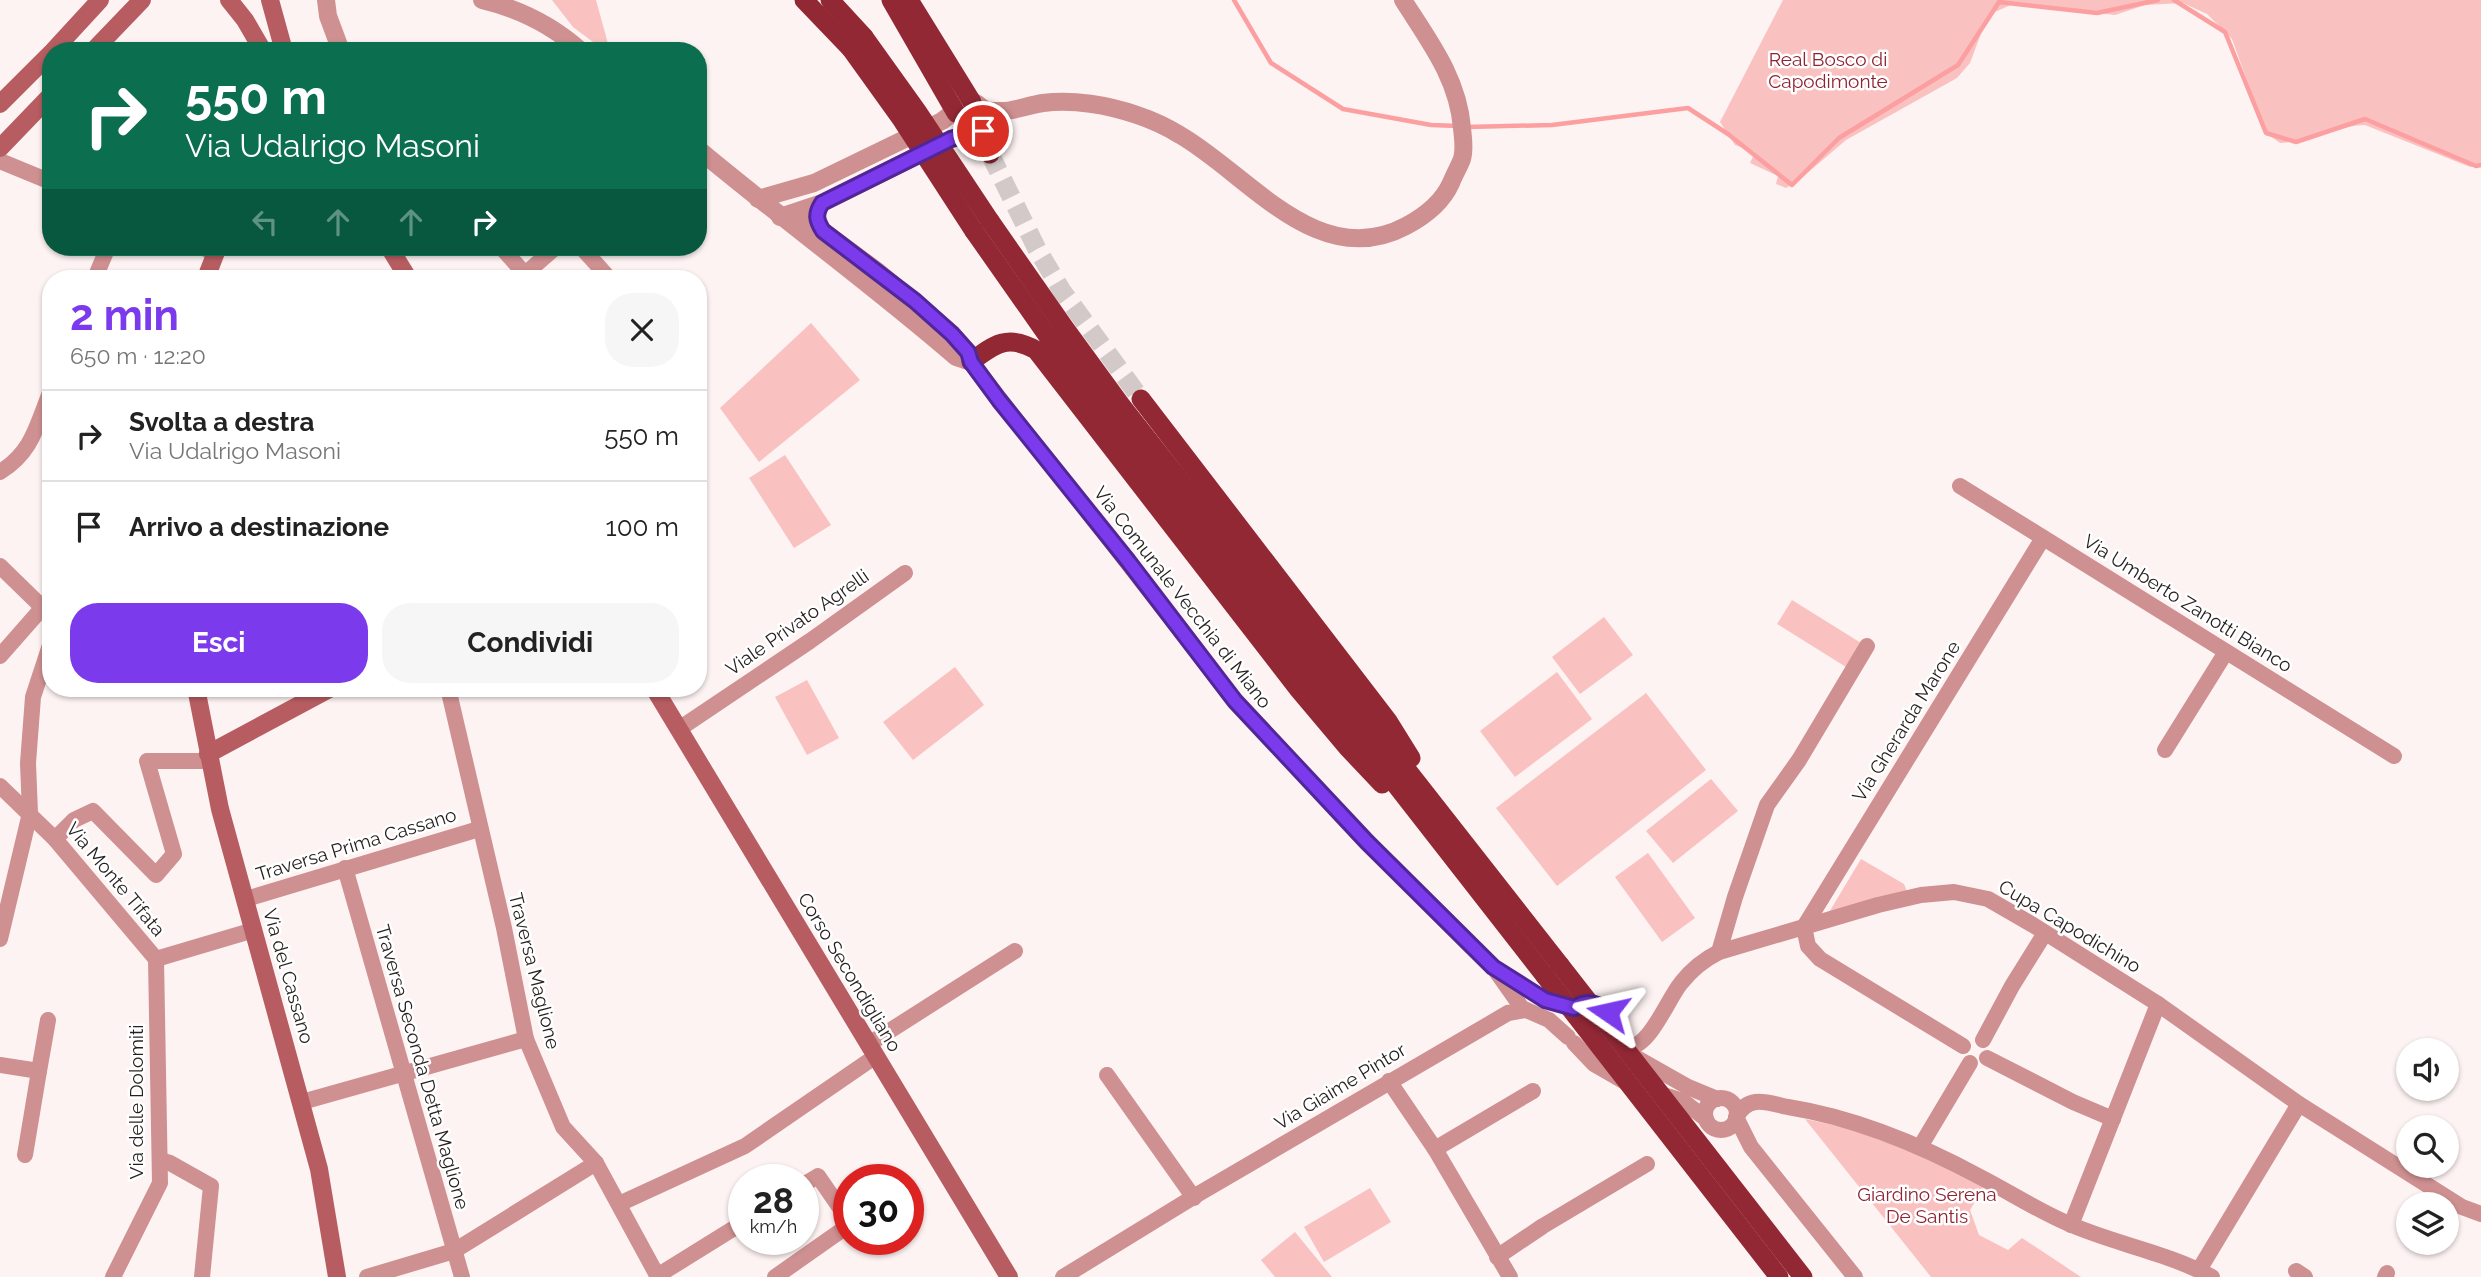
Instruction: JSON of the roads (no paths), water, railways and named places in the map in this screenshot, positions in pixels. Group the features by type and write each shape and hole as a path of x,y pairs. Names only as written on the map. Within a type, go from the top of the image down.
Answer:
{"highway":[{"path":"804,0 851,49 982,226"},
{"path":"830,0 864,37 917,111 1047,335 1109,417 1803,1277"},
{"path":"891,0 971,109"},
{"path":"909,0 971,109 990,154"},
{"path":"971,362 990,348 1010,341 1022,342 1036,350 1307,700 1347,747 1463,855"},
{"path":"1141,399 1388,721 1463,855"},
{"path":"1553,970 1780,1277"}],"main road":[{"path":"61,42 100,0"},
{"path":"102,42 142,0"},
{"path":"229,0 258,42"},
{"path":"270,0 281,42"},
{"path":"280,0 282,42"},
{"path":"0,104 42,62"},
{"path":"0,148 42,104"},
{"name":"Via del Cassano","path":"198,697 220,809 302,1102 327,1204 337,1277"},
{"path":"209,758 315,697"},
{"name":"Corso Secondigliano","path":"659,697 1009,1277"}],"street":[{"path":"326,0 328,16 338,42"},
{"path":"482,0 504,5 539,20 571,42"},
{"path":"758,199 814,183 971,109 1005,111 1066,102 1111,108 1136,115 1182,136 1293,218 1322,233 1353,238 1370,237 1400,229 1427,213 1448,189 1464,149 1459,100 1446,68 1403,0"},
{"path":"780,217 822,203 930,149 965,135 956,125 971,109"},
{"name":"Via Comunale Vecchia di Miano","path":"707,156 780,217 872,286 956,357 971,362"},
{"path":"0,161 42,178"},
{"path":"780,217 814,183"},
{"path":"822,203 816,212 817,221 823,231"},
{"name":"Via Comunale Vecchia di Miano","path":"780,217 823,231 915,301 952,334 1235,701 1367,842 1493,967 1545,1000 1574,1008 1580,1004 1596,1004 1608,1012 1612,1026 1626,1048 1649,1066 1717,1098"},
{"path":"509,256 522,270"},
{"path":"530,270 546,256"},
{"path":"589,256 602,270"},
{"path":"0,472 27,449 42,412"},
{"name":"Via Umberto Zanotti Bianco","path":"1960,486 2393,756"},
{"name":"Via Gherarda Marone","path":"1804,927 2043,538"},
{"path":"0,566 42,599"},
{"name":"Viale Privato Agrelli","path":"679,729 905,573"},
{"path":"0,656 42,607"},
{"path":"1719,952 1767,806 1799,760 1867,646"},
{"path":"2165,750 2226,652"},
{"path":"0,939 30,813 28,752 33,697 42,670"},
{"name":"Traversa Maglione","path":"450,697 504,928 526,1039 563,1127 596,1163 657,1277"},
{"name":"Via Monte Tifata","path":"55,839 74,820 93,811 156,875 174,853 147,761 209,758"},
{"name":"Via Monte Tifata","path":"0,786 55,839 156,959 254,930"},
{"name":"Traversa Prima Cassano","path":"246,899 479,829"},
{"name":"Traversa Seconda Detta Maglione","path":"345,868 462,1277"},
{"name":"Cupa Capodichino","path":"1626,1048 1640,1045 1680,984 1702,960 1719,952 1921,895 1954,892 1988,899 2045,933 2158,1004 2300,1104 2462,1207 2481,1214"},
{"path":"1804,927 1808,946 1820,959 1963,1046"},
{"path":"1983,1040 2045,933"},
{"path":"619,1204 745,1146 872,1050 1015,951"},
{"name":"Via delle Dolomiti","path":"113,1277 160,1183 156,959"},
{"name":"Via Comunale Vecchia di Miano","path":"1493,967 1517,1008 1549,1020 1584,1055 1609,1074 1638,1087 1683,1101 1706,1119"},
{"name":"Via Giaime Pintor","path":"1063,1277 1389,1081 1517,1008 1525,993 1532,993"},
{"path":"2071,1225 2158,1004"},
{"path":"1574,1008 1566,1022 1571,1040 1580,1047 1595,1048 1607,1040 1612,1026"},
{"path":"25,1155 48,1020"},
{"path":"1970,1063 1963,1054 1963,1046 1972,1038 1983,1040 1988,1046 1987,1058"},
{"path":"302,1102 526,1039"},
{"path":"1970,1063 1979,1063 1987,1058"},
{"path":"1987,1058 2113,1119"},
{"path":"1920,1147 1970,1063"},
{"path":"0,1065 39,1071"},
{"path":"1107,1075 1194,1198"},
{"path":"1389,1081 1435,1149 1510,1277"},
{"path":"1435,1149 1534,1091"},
{"path":"1751,1147 1713,1127 1706,1119 1706,1109 1717,1098 1735,1106 1751,1147 1856,1277"},
{"path":"1723,1130 1732,1125 1741,1108 1752,1102 1800,1108 1879,1130 1996,1185 2040,1212 2205,1273 2300,1104"},
{"path":"160,1160 211,1186 202,1277"},
{"path":"367,1277 454,1251 596,1163"},
{"path":"1497,1257 1543,1226 1647,1164"},
{"path":"819,1178 833,1199"},
{"path":"657,1277 728,1232"},
{"path":"775,1277 833,1235"}],"waterway":[{"path":"1234,0 1271,63 1343,109 1431,125 1458,126"},
{"path":"1467,127 1552,125 1688,108 1728,134 1792,185 1839,138 1958,65 1999,2 2097,13 2158,0"},
{"path":"2174,0 2225,32 2266,133 2296,142 2365,119 2476,166 2481,165"}],"tunnel":[{"path":"990,154 1037,249 1062,291 1141,399"}],"park label":[{"name":"Real Bosco di Capodimonte","path":"1828,70"},
{"name":"Giardino Serena De Santis","path":"1927,1205"}]}
